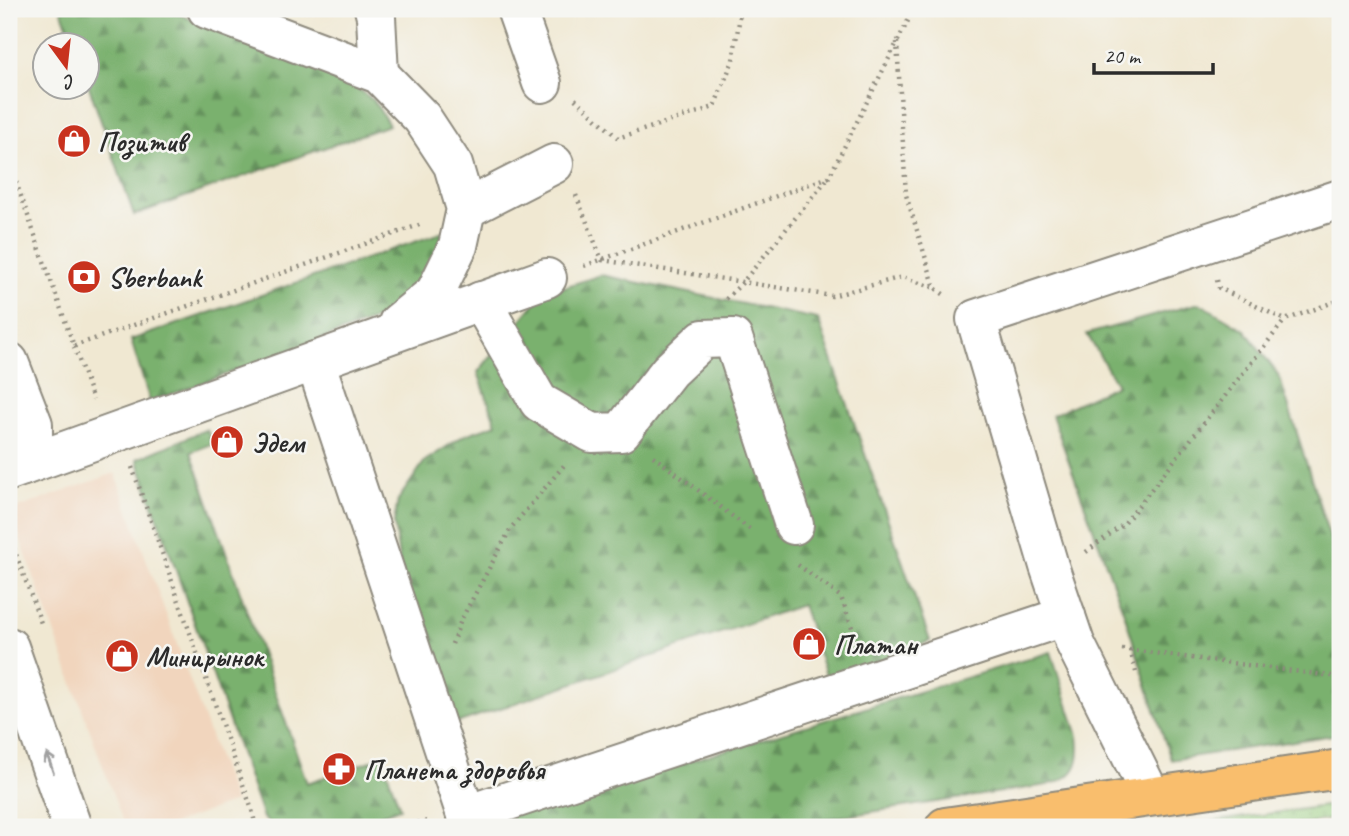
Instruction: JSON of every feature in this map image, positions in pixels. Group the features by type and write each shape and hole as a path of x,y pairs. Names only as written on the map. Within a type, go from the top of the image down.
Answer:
{"main road":[{"path":"945,827 1340,769"}],"street":[{"path":"207,9 291,26 379,74 422,118 453,165 466,209 458,246 435,293 379,338"},
{"path":"374,9 379,74"},
{"path":"516,9 557,90"},
{"path":"466,209 554,164"},
{"path":"1151,796 1070,630 976,319 1340,199"},
{"path":"16,468 547,278"},
{"path":"481,301 539,402 592,433 621,432 669,371 703,339 733,338 794,525"},
{"path":"315,361 468,821 1070,630"},
{"path":"9,362 33,424 33,444 16,468"},
{"path":"9,647 72,827"}],"path":[{"path":"557,90 618,138 714,107 733,60 741,9"},
{"path":"547,278 829,177 914,9"},
{"path":"897,41 906,195 935,288"},
{"path":"9,162 99,417 127,453 253,810 256,827"},
{"path":"554,164 569,177 602,260"},
{"path":"74,346 466,209"},
{"path":"1204,244 1219,288 1284,320"},
{"path":"602,260 832,296 902,277 935,288 976,319"},
{"path":"1049,566 1080,556 1124,524 1284,320 1334,302 1340,303"},
{"path":"1070,630 1340,677"}],"shaded area":[{"name":"Минирынок","path":"115,473 234,802 165,827 125,827 10,511"}],"green space":[{"path":"61,9 165,9 348,81 374,101 389,125 134,215 94,102 102,102 102,32 69,32"},
{"path":"443,232 431,273 393,313 150,402 131,340"},
{"path":"601,275 818,319 930,641 828,681 802,605 451,725 400,566 394,523 398,500 425,461 465,435 496,424 478,372 542,294"},
{"path":"1199,303 1245,330 1279,376 1340,570 1340,734 1171,760 1125,616 1052,415 1117,385 1087,334"},
{"path":"207,429 212,444 191,452 307,783 382,757 400,808 346,827 274,827 263,818 137,459"},
{"path":"1051,652 1079,746 1075,769 1057,782 773,827 496,827 493,820"},
{"path":"1340,804 1340,818 1277,827 1186,825"}],"place":[{"name":"Позитив","path":"74,141"},
{"name":"Sberbank","path":"84,277"},
{"name":"Эдем","path":"227,442"},
{"name":"Платан","path":"809,644"},
{"name":"Минирынок","path":"122,656"},
{"name":"Планета здоровья","path":"339,769"}]}
